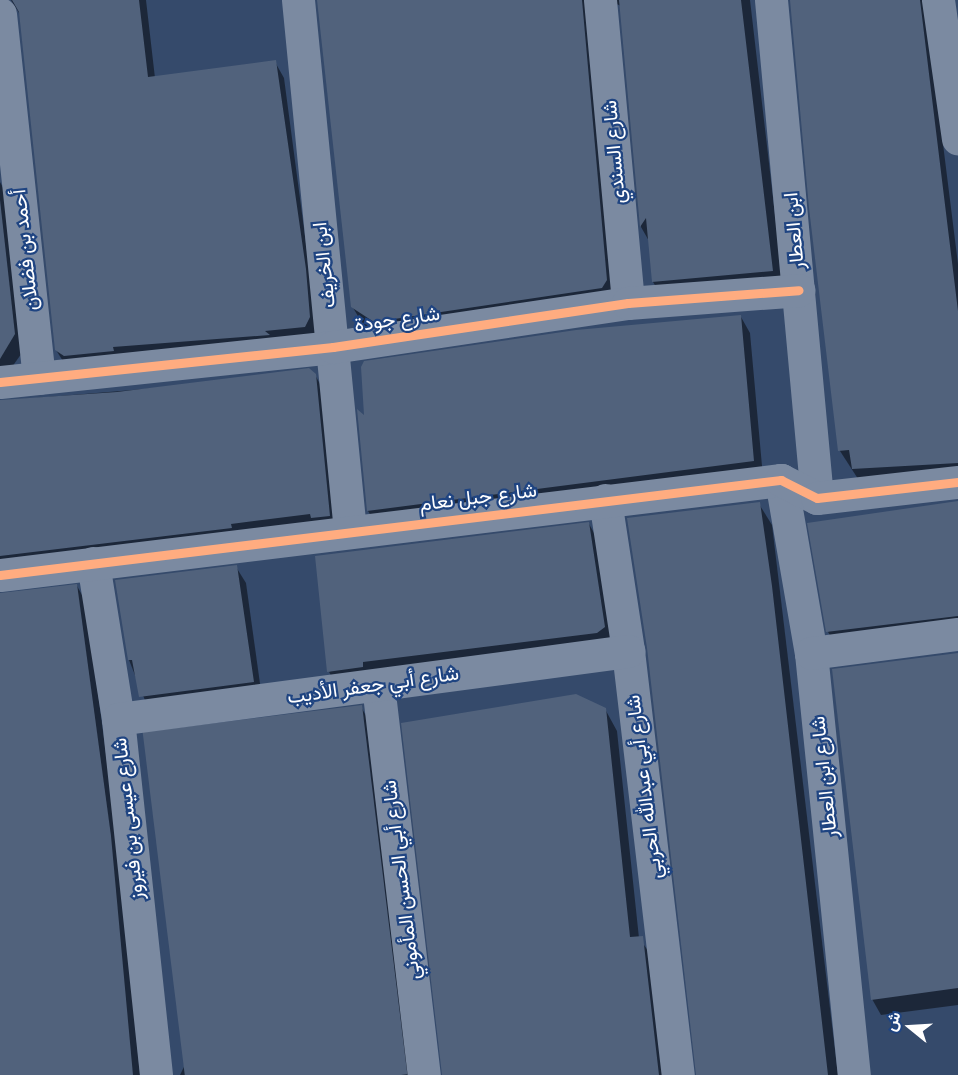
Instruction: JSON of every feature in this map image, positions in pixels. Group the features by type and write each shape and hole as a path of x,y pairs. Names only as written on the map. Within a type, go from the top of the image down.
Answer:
{"street":[{"name":"ابن الخريف","path":"298,0 350,531"},
{"name":"شارع السندي","path":"600,0 628,303"},
{"name":"ابن العطار","path":"771,0 817,498"},
{"path":"938,0 958,139"},
{"name":"أحمد بن فضلان","path":"0,14 39,378"},
{"name":"شارع جودة","path":"0,382 333,347 628,303 799,290"},
{"path":"781,480 817,498 958,482"},
{"name":"شارع جبل نعام","path":"0,575 781,480"},
{"name":"شارع ابن العطار","path":"781,480 811,653 854,1075"},
{"name":"شارع أبي عبدالله الحربي","path":"605,500 628,651 678,1075"},
{"name":"شارع عيسى بن فيروز","path":"93,563 118,719 156,1075"},
{"path":"811,653 958,634"},
{"name":"شارع أبي جعفر الأديب","path":"118,719 628,651"},
{"name":"شارع أبي الحسن المأموني","path":"378,685 424,1075"}],"building":[{"path":"12,0 139,0 148,77 276,60 306,269 310,317 305,327 265,331 270,335 113,347 114,351 64,356 55,350 19,12"},
{"path":"317,0 582,0 607,280 602,288 374,322 351,307"},
{"path":"619,0 741,0 773,271 652,282 646,218 640,227"},
{"path":"790,0 920,0 958,311 958,463 852,469 849,450 838,451 809,208"},
{"path":"0,200 15,334 0,359"},
{"path":"741,315 754,461 367,511 357,409 364,415 361,367 364,361 576,330"},
{"path":"309,368 316,374 330,516 311,518 310,514 231,524 232,528 0,556 0,400 117,392"},
{"path":"958,501 958,616 826,632 807,523"},
{"path":"760,502 772,586 828,1075 696,1075 647,648 627,518"},
{"path":"589,522 605,627 597,633 363,662 363,667 327,672 315,556"},
{"path":"237,565 254,682 139,697 132,660 128,660 115,580"},
{"path":"77,584 111,836 133,1075 0,1075 0,593"},
{"path":"958,653 958,988 871,1000 832,669"},
{"path":"576,694 606,708 630,937 643,936 659,1075 442,1075 401,723"},
{"path":"362,705 407,1074 185,1075 143,732"}],"cycle path":[{"path":"0,382 333,347 628,303 799,290"},
{"path":"0,575 781,480 817,498 958,482"}]}
